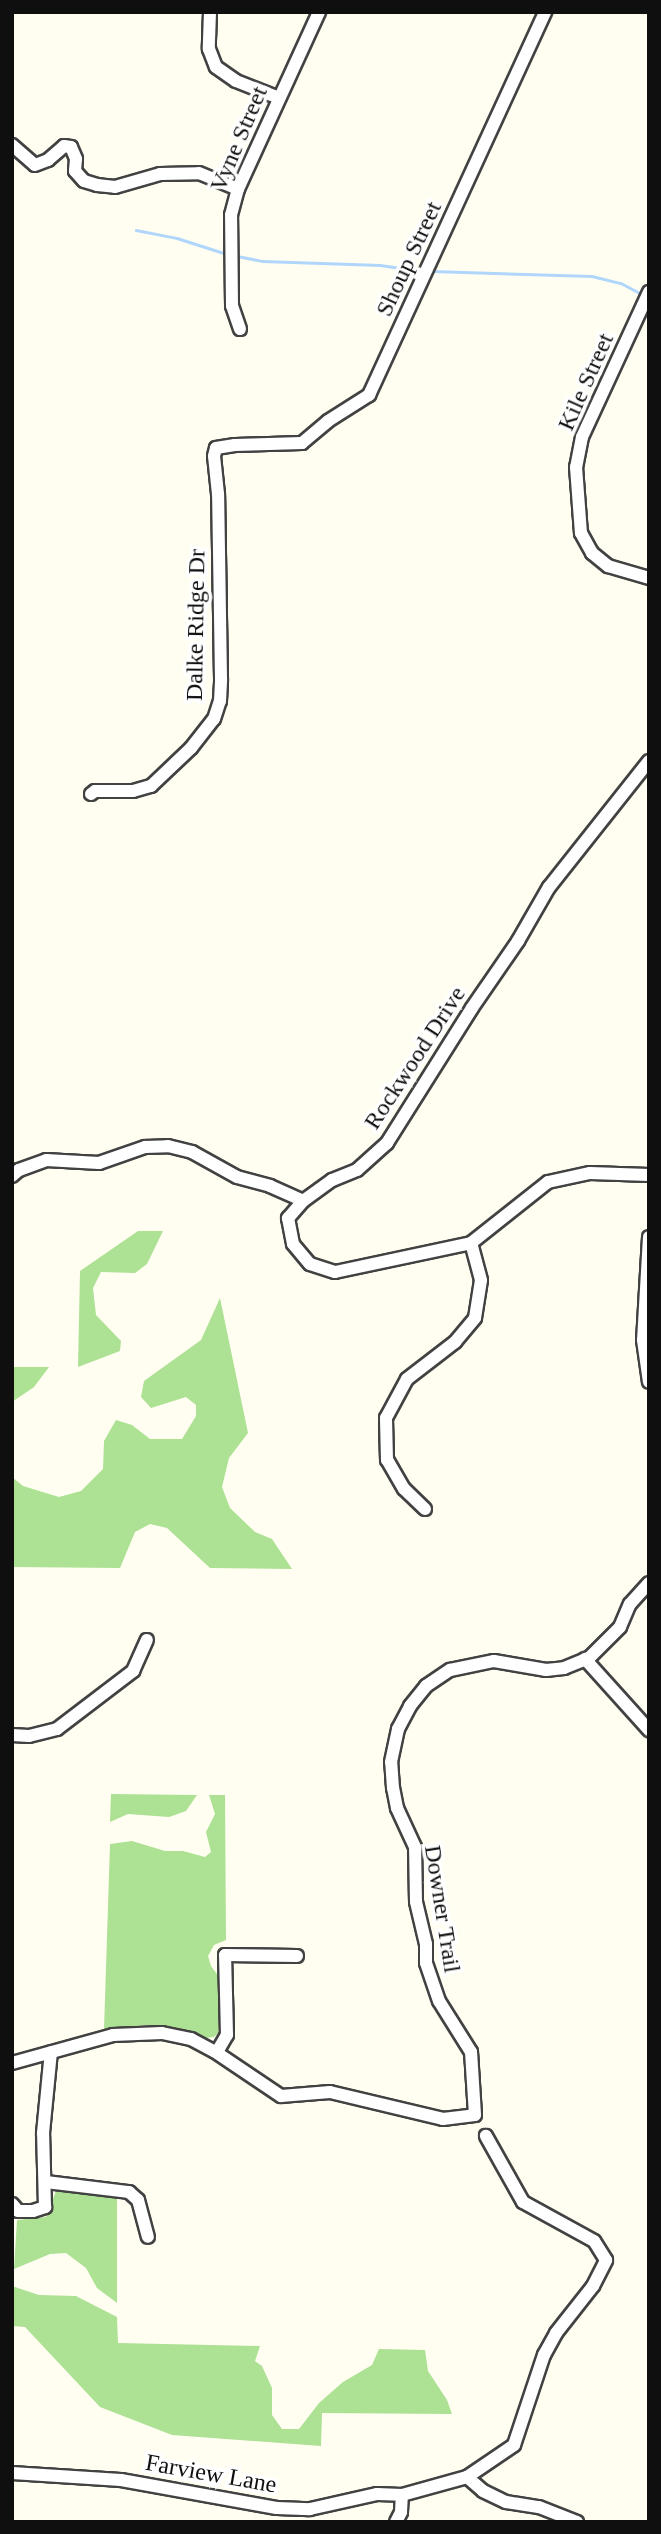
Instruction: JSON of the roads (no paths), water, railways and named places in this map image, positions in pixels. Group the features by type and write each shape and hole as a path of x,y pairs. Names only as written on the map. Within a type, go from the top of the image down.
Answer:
{"street":[{"path":"210,12 209,48 216,67 236,81 278,98"},
{"name":"Vyne Street","path":"240,329 232,306 231,215 238,189 319,12"},
{"name":"Shoup Street","path":"245,445 302,443 328,421 369,395 545,12"},
{"path":"12,145 35,165 48,160 64,146 71,147 76,159 75,171 84,181 97,185 115,187 160,174 199,173 238,189"},
{"name":"Kile Street","path":"649,292 582,437 576,467 581,533 592,553 608,566 649,578"},
{"name":"Dalke Ridge Dr","path":"91,794 95,790 133,791 151,786 191,748 214,719 220,701 221,680 218,494 214,456 216,448 245,445"},
{"name":"Rockwood Drive","path":"303,1201 332,1180 357,1170 387,1143 472,1008 519,941 549,887 649,761"},
{"path":"12,1176 19,1170 46,1160 99,1163 145,1147 169,1146 192,1152 237,1177 270,1186 303,1201 288,1218 293,1244 310,1264 335,1272 471,1243 548,1182 590,1173 649,1175"},
{"path":"649,1237 643,1340 649,1382"},
{"path":"425,1509 404,1489 387,1460 386,1418 407,1379 455,1342 475,1318 481,1280 471,1243"},
{"name":"Downer Trail","path":"217,2052 265,2088 281,2096 330,2092 443,2119 475,2115 471,2052 431,1984 426,1964 426,1944 416,1902 415,1847 397,1808 393,1788 391,1762 398,1729 410,1706 426,1686 450,1670 494,1661 546,1670 585,1659 607,1643 620,1627 630,1604 649,1583"},
{"path":"12,1735 29,1737 58,1729 133,1671 147,1640"},
{"path":"585,1659 649,1730"},
{"path":"12,2063 113,2035 138,2033 162,2033 191,2039 217,2052 227,2035 225,1955 297,1956"},
{"path":"12,2204 18,2211 33,2211 45,2207 43,2133 51,2052"},
{"path":"396,2522 402,2495 467,2477 514,2445 544,2355 556,2333 589,2292 606,2260 594,2241 523,2203 486,2136"},
{"path":"46,2182 129,2192 138,2200 143,2228 148,2237"},
{"name":"Farview Lane","path":"12,2473 121,2480 277,2508 310,2509 377,2494 402,2495"},
{"path":"467,2477 483,2491 506,2502 539,2507 577,2522"}],"waterway":[{"path":"136,230 177,238 227,254"},
{"path":"237,256 262,261 380,265 422,271"},
{"path":"432,271 592,276 621,283 642,294"}]}
